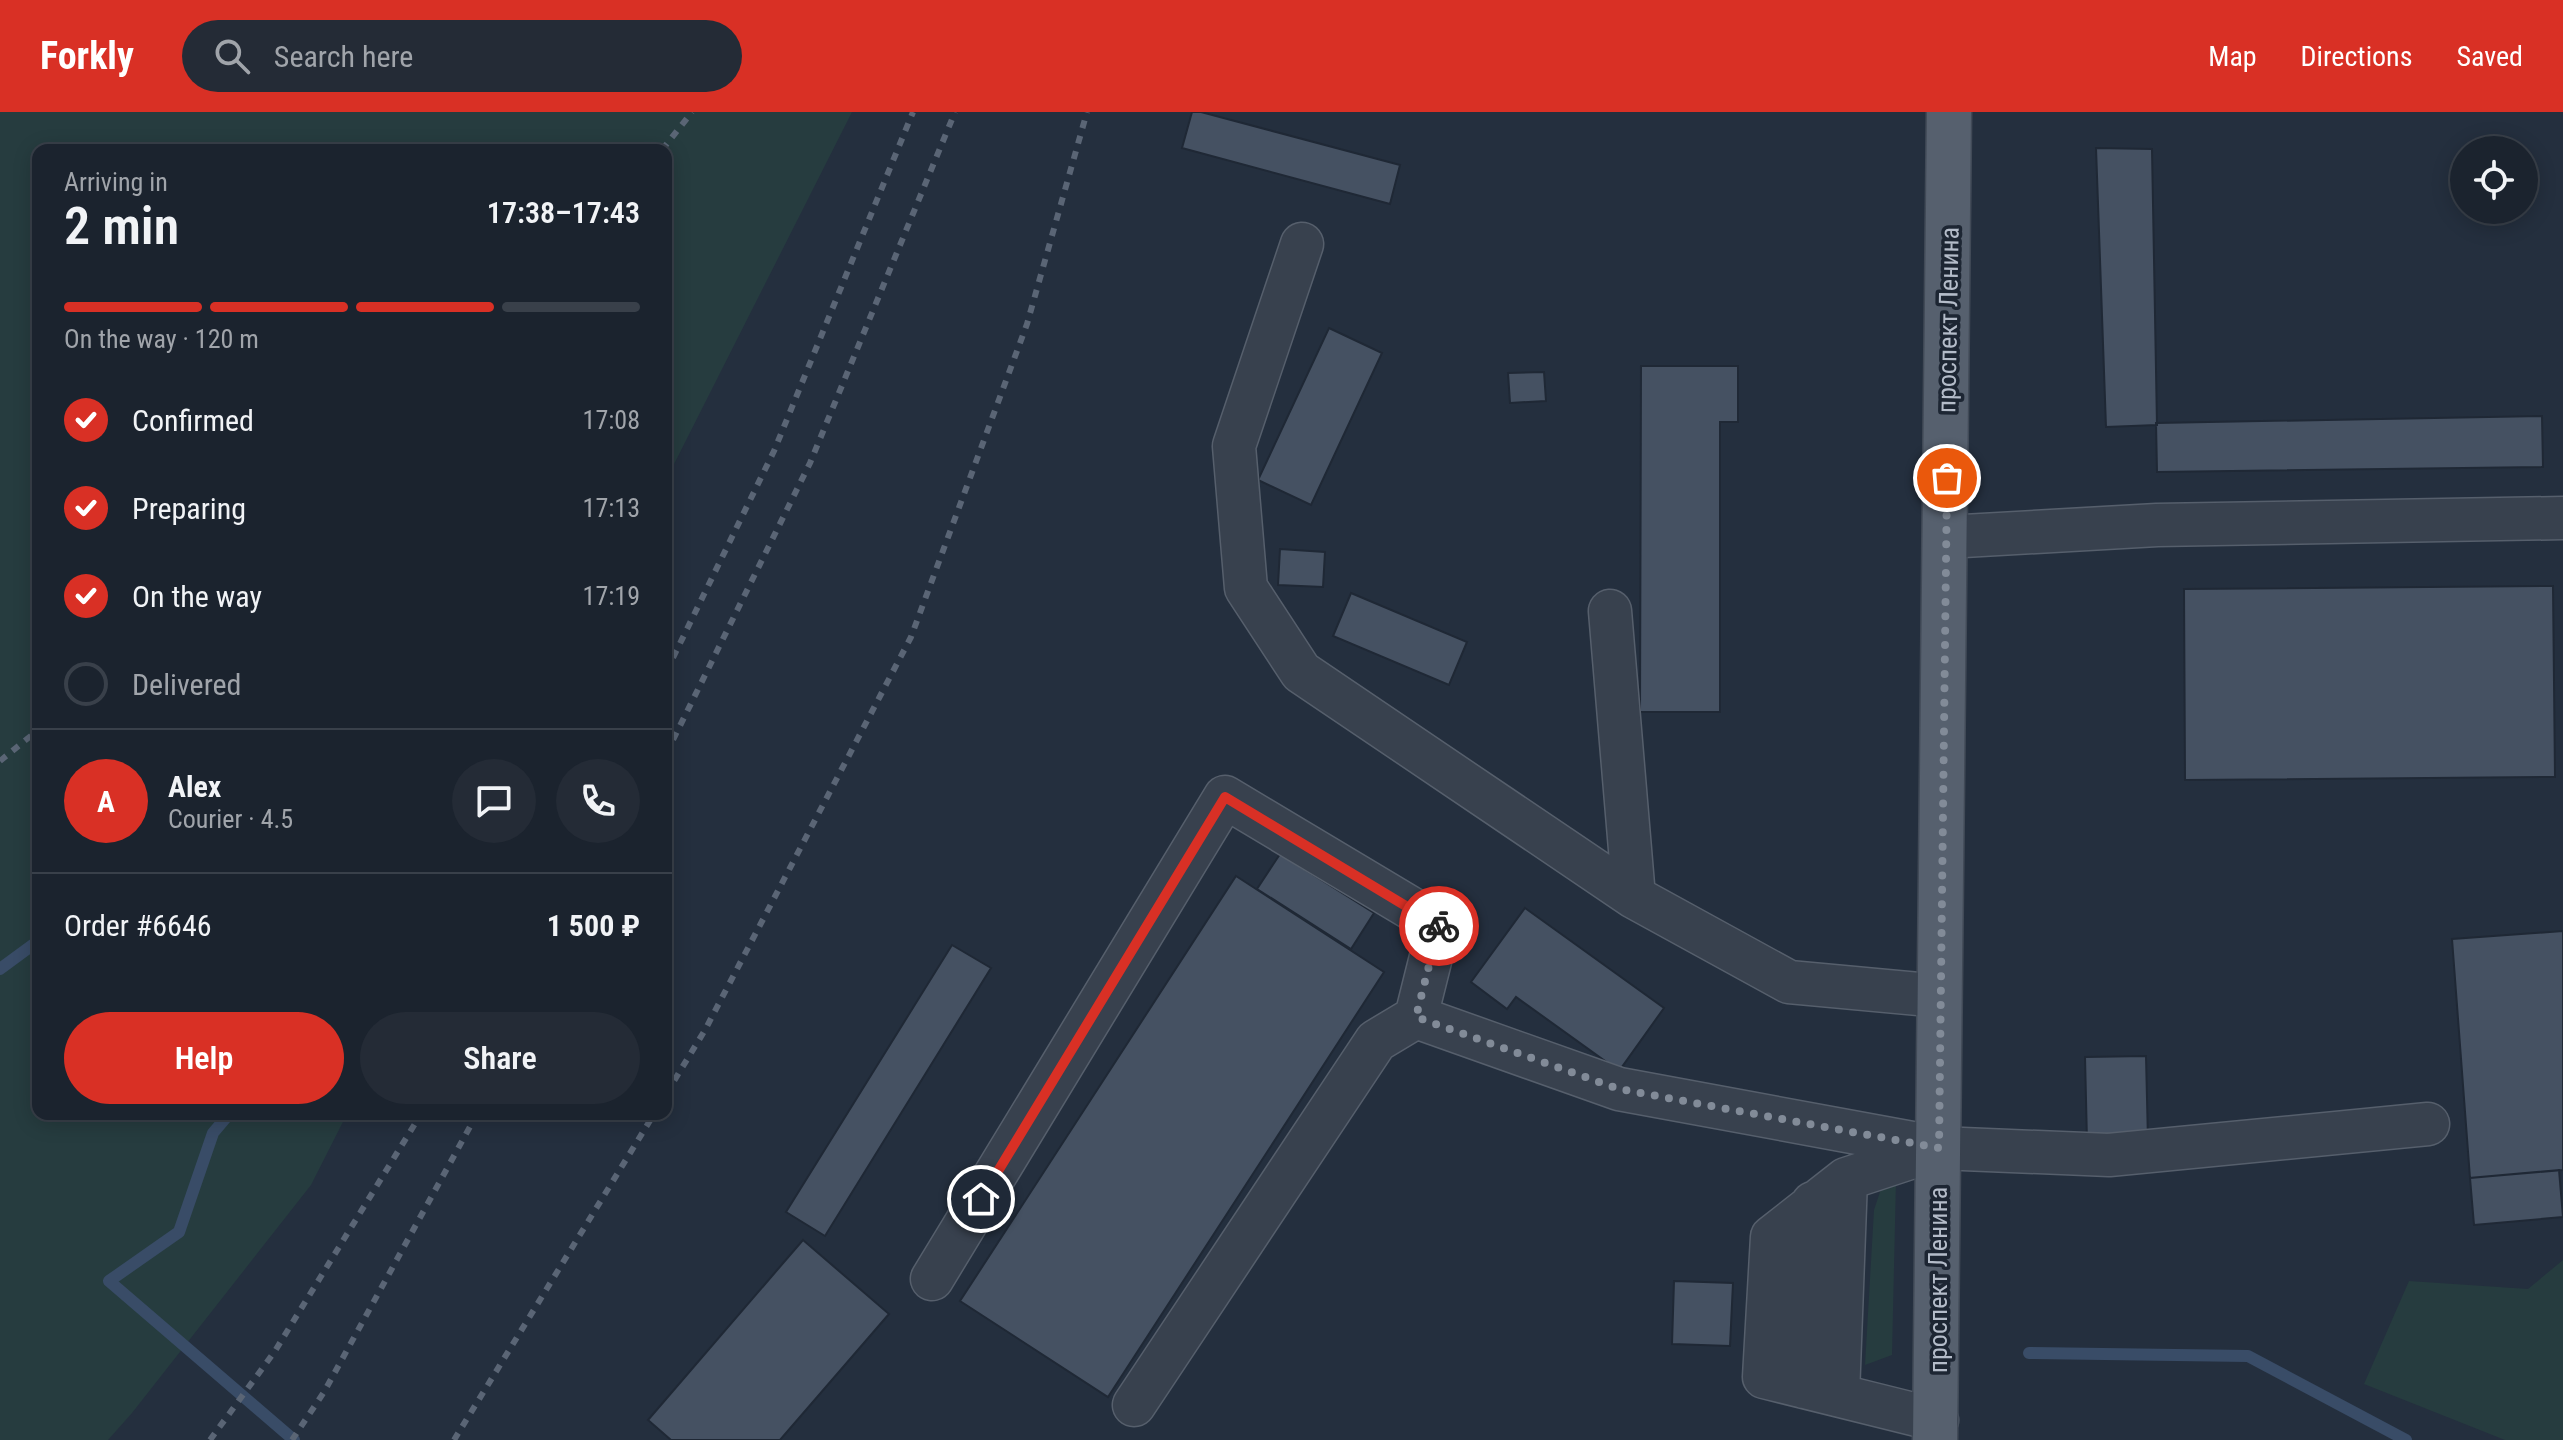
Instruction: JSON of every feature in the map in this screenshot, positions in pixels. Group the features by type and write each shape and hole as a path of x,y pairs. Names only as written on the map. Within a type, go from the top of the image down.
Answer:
{"main road":[{"name":"проспект Ленина","path":"1936,1430 1949,112"}],"lane":[{"path":"1302,244 1234,446 1246,588 1301,672 1634,897 1789,982 1940,996"},
{"path":"1946,537 2157,525 2563,518"},
{"path":"1610,611 1634,897"},
{"path":"932,1279 1225,797 1439,925 1416,1017 1376,1041 1134,1405"},
{"path":"1416,1017 1619,1089 1939,1148 2109,1155 2428,1124"},
{"path":"1936,1430 1821,1391 1764,1377 1772,1237 1830,1191 1939,1148"},
{"path":"1821,1391 1830,1191"}],"green space":[{"path":"0,112 852,112 672,468 672,144 32,144 32,1120 344,1120 311,1185 108,1440 0,1440"},
{"path":"1896,1180 1892,1355 1865,1365 1874,1210 1881,1189"},
{"path":"2563,1260 2563,1440 2505,1440 2364,1384 2409,1281 2528,1289"}],"building":[{"path":"1192,112 1400,165 1390,204 1182,148"},
{"path":"2096,148 2152,149 2157,425 2106,427"},
{"path":"1329,328 1382,353 1311,505 1258,480"},
{"path":"1641,366 1738,366 1738,422 1720,422 1720,712 1640,712"},
{"path":"1544,372 1546,401 1510,403 1508,373"},
{"path":"2542,416 2543,467 2157,472 2156,423"},
{"path":"1280,549 1325,552 1323,587 1278,585"},
{"path":"2553,586 2555,777 2185,780 2184,589"},
{"path":"1351,593 1467,642 1449,685 1333,636"},
{"path":"1280,854 1374,913 1351,949 1257,889"},
{"path":"1236,876 1384,972 1108,1397 960,1301"},
{"path":"1525,908 1664,1008 1619,1071 1516,997 1507,1009 1471,982"},
{"path":"2563,931 2563,1170 2470,1178 2452,939"},
{"path":"952,945 991,968 825,1236 786,1212"},
{"path":"2146,1056 2148,1141 2087,1142 2085,1057"},
{"path":"2559,1170 2563,1217 2474,1225 2470,1178"},
{"path":"803,1240 889,1314 780,1440 671,1440 648,1420"},
{"path":"1674,1281 1733,1283 1730,1346 1672,1344"}],"waterway":[{"path":"0,969 32,945"},
{"path":"224,1120 213,1133 179,1232 109,1281 294,1440"},
{"path":"2029,1353 2248,1356 2406,1440"}],"railway":[{"path":"667,144 692,112"},
{"path":"672,660 774,451 913,112"},
{"path":"672,742 810,463 955,112"},
{"path":"672,1084 705,1030 911,637 1027,324 1087,112"},
{"path":"0,761 32,735"},
{"path":"210,1440 275,1351 417,1120"},
{"path":"292,1440 324,1392 474,1120"},
{"path":"454,1440 650,1120"}],"way so far":[{"path":"1439,926 1416,1017 1619,1089 1939,1148 1947,478"}],"route":[{"path":"981,1199 1225,797 1439,926"}]}
